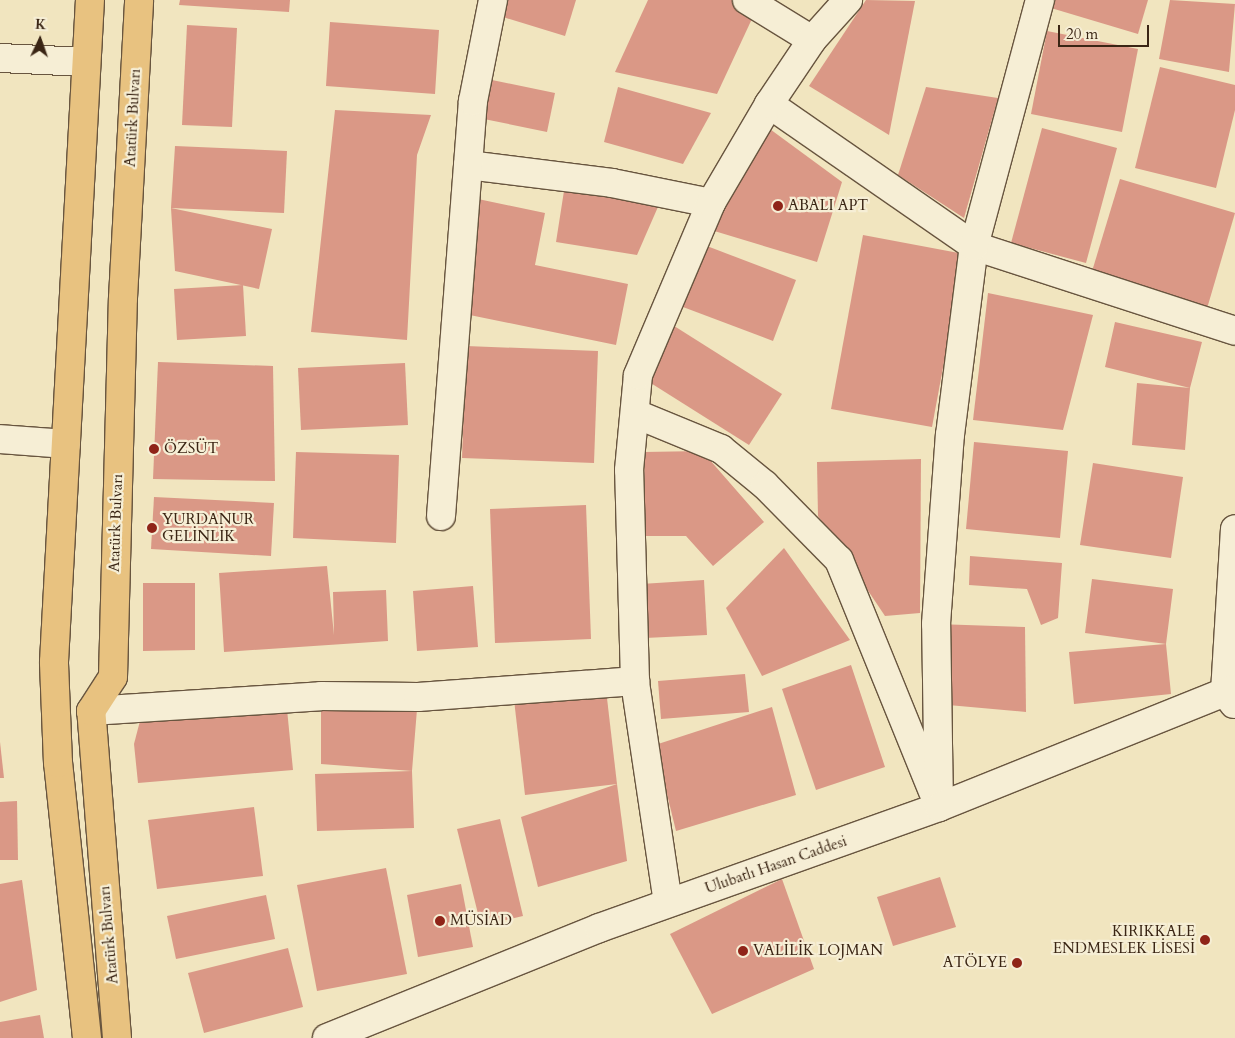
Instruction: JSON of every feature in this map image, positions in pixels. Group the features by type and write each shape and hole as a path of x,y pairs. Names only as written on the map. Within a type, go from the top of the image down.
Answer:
{"main road":[{"path":"87,1038 62,803 54,662 90,0"},
{"name":"Atatürk Bulvarı","path":"117,1038 90,711 113,677 123,298 139,0"}],"street":[{"path":"441,516 473,101 493,0"},
{"path":"747,0 812,40"},
{"path":"668,903 635,681 629,470 636,414 638,376 711,202 769,104 812,40 848,0"},
{"path":"939,808 936,624 950,435 974,246 1040,0"},
{"path":"0,58 86,62"},
{"path":"769,104 974,246 1235,331"},
{"path":"468,164 612,183 711,202"},
{"path":"636,414 721,449 766,485 839,560 939,808"},
{"path":"0,439 66,444"},
{"path":"1232,695 1235,528"},
{"path":"90,711 321,696 427,696 635,681"},
{"name":"Ulubatlı Hasan Caddesi","path":"327,1038 668,903 939,808 1232,695"}],"building":[{"path":"180,0 290,0 289,12 179,5"},
{"path":"494,0 576,0 565,36 490,13"},
{"path":"648,0 740,0 757,8 717,94 615,72"},
{"path":"866,0 915,1 889,135 809,86"},
{"path":"1053,0 1148,0 1138,34 1051,8"},
{"path":"1170,0 1235,4 1229,72 1159,59"},
{"path":"330,22 439,30 435,94 326,86"},
{"path":"187,25 237,28 232,127 182,125"},
{"path":"1047,31 1138,49 1122,132 1031,114"},
{"path":"1160,67 1235,85 1235,110 1216,188 1135,168"},
{"path":"492,80 555,93 547,132 484,119"},
{"path":"618,87 711,113 683,164 604,142"},
{"path":"926,87 998,98 964,218 898,175"},
{"path":"335,110 431,115 417,155 407,340 311,332"},
{"name":"ABALI APT","path":"759,121 842,182 817,262 711,230"},
{"path":"1042,128 1117,148 1086,263 1011,243"},
{"path":"175,146 287,151 284,213 171,208"},
{"path":"566,178 664,193 637,255 556,242"},
{"path":"1120,179 1235,213 1206,312 1090,278"},
{"path":"478,199 545,213 535,265 628,284 616,345 455,312"},
{"path":"171,208 272,229 259,289 175,271"},
{"path":"863,235 964,254 932,427 831,409"},
{"path":"699,243 796,280 773,341 675,304"},
{"path":"243,285 246,336 177,340 174,289"},
{"path":"988,293 1093,315 1063,430 973,420"},
{"path":"1115,322 1202,342 1190,388 1105,367"},
{"path":"671,324 782,394 749,445 638,375"},
{"path":"466,346 598,351 594,463 462,458"},
{"path":"158,362 273,366 275,481 153,479"},
{"path":"405,363 408,425 301,430 298,368"},
{"path":"1137,383 1190,388 1185,450 1132,445"},
{"path":"974,442 1068,451 1060,538 966,529"},
{"path":"702,451 764,522 713,566 686,536 645,536 644,452"},
{"path":"296,452 399,455 396,543 293,538"},
{"path":"921,459 920,613 885,616 818,516 817,462"},
{"path":"1093,463 1183,477 1171,558 1080,545"},
{"path":"154,497 274,503 271,556 151,549"},
{"path":"586,505 591,639 495,643 490,509"},
{"path":"784,548 850,640 762,676 726,608"},
{"path":"970,556 1062,563 1058,618 1041,625 1027,589 969,585"},
{"path":"327,566 334,635 333,592 386,590 388,641 224,652 219,573"},
{"path":"1092,579 1173,589 1166,644 1085,633"},
{"path":"704,580 707,635 645,638 641,584"},
{"path":"143,583 195,583 195,650 143,651"},
{"path":"473,586 478,647 417,651 413,591"},
{"path":"936,624 1025,627 1026,712 937,704"},
{"path":"1166,644 1171,694 1074,704 1069,652"},
{"path":"851,665 885,767 816,790 782,689"},
{"path":"745,674 749,712 661,719 658,681"},
{"path":"605,681 617,784 525,795 513,691"},
{"path":"321,696 418,697 412,771 321,764"},
{"path":"286,699 293,770 138,783 134,744 141,717"},
{"path":"772,707 796,795 676,831 655,745"},
{"path":"0,742 4,778 0,778"},
{"path":"412,771 414,828 317,831 315,774"},
{"path":"617,784 627,861 538,887 521,817"},
{"path":"17,801 18,860 0,860 0,802"},
{"path":"254,807 263,876 157,889 148,820"},
{"path":"500,819 523,916 481,926 457,829"},
{"path":"386,868 407,974 317,991 297,885"},
{"path":"940,877 956,927 893,946 877,897"},
{"name":"VALİLİK LOJMAN","path":"782,879 814,969 712,1014 670,934"},
{"path":"22,880 37,990 0,1002 0,884"},
{"name":"MÜSİAD","path":"461,884 473,947 418,957 407,895"},
{"path":"266,895 275,939 176,959 167,916"},
{"path":"288,948 303,1007 204,1033 188,973"},
{"path":"40,1015 44,1038 0,1038 0,1022"}],"place":[{"name":"ABALI APT","path":"778,206"},
{"name":"ÖZSÜT","path":"154,449"},
{"name":"YURDANUR GELİNLİK","path":"152,528"},
{"name":"MÜSİAD","path":"440,921"},
{"name":"KIRIKKALE ENDMESLEK LİSESİ","path":"1205,940"},
{"name":"VALİLİK LOJMAN","path":"743,951"},
{"name":"ATÖLYE","path":"1017,963"}]}
